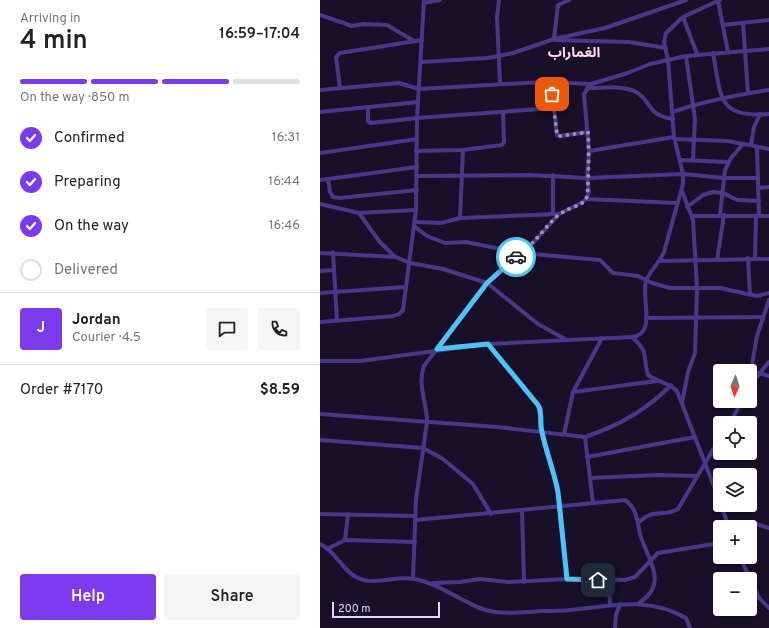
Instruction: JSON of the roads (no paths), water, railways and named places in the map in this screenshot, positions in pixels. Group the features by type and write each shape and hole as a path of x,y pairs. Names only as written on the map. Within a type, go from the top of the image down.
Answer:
{"street":[{"path":"320,322 399,314 403,310 416,210 416,139 424,2 440,0"},
{"path":"499,0 498,57 500,84"},
{"path":"552,40 558,5 569,0"},
{"path":"668,0 668,6"},
{"path":"420,62 498,57 552,40 605,28 686,0"},
{"path":"320,361 360,360 437,349 488,344 639,336 644,332 647,325 645,291 647,279 660,261 682,190 683,174 675,138 668,60 664,42 666,33 683,17 719,0 728,52"},
{"path":"320,15 352,26 363,24 387,25 415,41"},
{"path":"683,17 698,54"},
{"path":"723,25 769,20"},
{"path":"742,23 748,93"},
{"path":"340,88 336,57 340,53 422,40"},
{"path":"552,40 629,42 666,48"},
{"path":"320,90 399,83 419,89 543,82 591,84 628,73 650,64 686,56 769,49"},
{"path":"713,53 721,98 728,107 734,110 769,114"},
{"path":"686,56 695,119 693,160"},
{"path":"543,82 552,94 557,135 560,136 588,132"},
{"path":"413,578 415,518 427,422 427,410 420,381 424,366 487,283 521,253 559,214 586,199 588,192 587,178 589,151 584,94 591,84"},
{"path":"587,88 626,88 635,91 641,96 655,114 661,117 673,119"},
{"path":"673,112 692,105 721,98 769,90"},
{"path":"320,112 418,102"},
{"path":"368,107 368,121 371,123 417,118 554,108"},
{"path":"416,151 464,150 504,144 503,112"},
{"path":"750,145 754,128 760,114"},
{"path":"589,151 675,138 720,140 769,149"},
{"path":"320,153 416,139"},
{"path":"717,260 724,178 728,162 743,144"},
{"path":"755,258 759,201 757,147"},
{"path":"460,218 461,176 464,150"},
{"path":"680,160 728,162"},
{"path":"320,175 320,180 417,167"},
{"path":"417,176 553,175 587,178 683,174 724,178 758,178"},
{"path":"553,175 553,214"},
{"path":"328,179 330,192 333,197 340,198 417,190"},
{"path":"758,188 769,187"},
{"path":"682,190 687,207 692,216 696,261 695,353 688,372 682,403"},
{"path":"687,207 703,195 713,192 723,193 737,200 759,201"},
{"path":"586,199 677,203"},
{"path":"320,204 359,213 416,210"},
{"path":"359,213 379,241 396,257"},
{"path":"414,224 441,223 460,218 559,214"},
{"path":"692,216 769,216"},
{"path":"414,224 426,236 438,241 470,243 521,253 600,260 613,273 638,276 647,279 652,283 670,288 726,289 750,295 763,295 769,293"},
{"path":"333,252 337,321"},
{"path":"320,253 333,252 396,257 410,263 443,269 487,283 538,324 566,340"},
{"path":"660,261 696,261 748,258 769,259"},
{"path":"748,258 750,295"},
{"path":"320,271 334,270"},
{"path":"320,294 406,287"},
{"path":"752,364 755,345 769,300"},
{"path":"646,318 763,317"},
{"path":"632,337 641,345 646,354 648,375 657,381 671,385 677,391 713,483"},
{"path":"564,434 573,392 602,338"},
{"path":"488,344 541,409 542,432 555,478 560,506 567,579"},
{"path":"757,376 769,362"},
{"path":"759,373 769,376"},
{"path":"573,392 657,381"},
{"path":"320,414 427,422 585,437 616,425 636,414 656,401 671,385"},
{"path":"585,437 593,503"},
{"path":"587,457 695,437"},
{"path":"320,440 423,448 448,462 473,484 491,514"},
{"path":"638,523 651,513 672,512 678,509 713,449"},
{"path":"590,478 658,475 698,476"},
{"path":"320,514 415,518 491,514 625,500 632,507 638,523 640,534 651,558 655,572 652,592 648,598 638,604"},
{"path":"522,510 524,582"},
{"path":"345,540 348,514"},
{"path":"757,524 769,528"},
{"path":"327,549 345,540 415,542"},
{"path":"320,544 327,549 348,572 362,580 413,578 430,583 481,608 496,612 566,611 620,604 638,604 660,607 674,611 686,618 690,628"},
{"path":"430,583 460,582 480,579 508,582 567,579 630,579 651,558 661,552 713,544"},
{"path":"743,564 759,598 769,608"},
{"path":"609,580 610,605"},
{"path":"616,628 616,616 620,604"}],"district":[{"name":"الغماراب","path":"574,52"}]}
